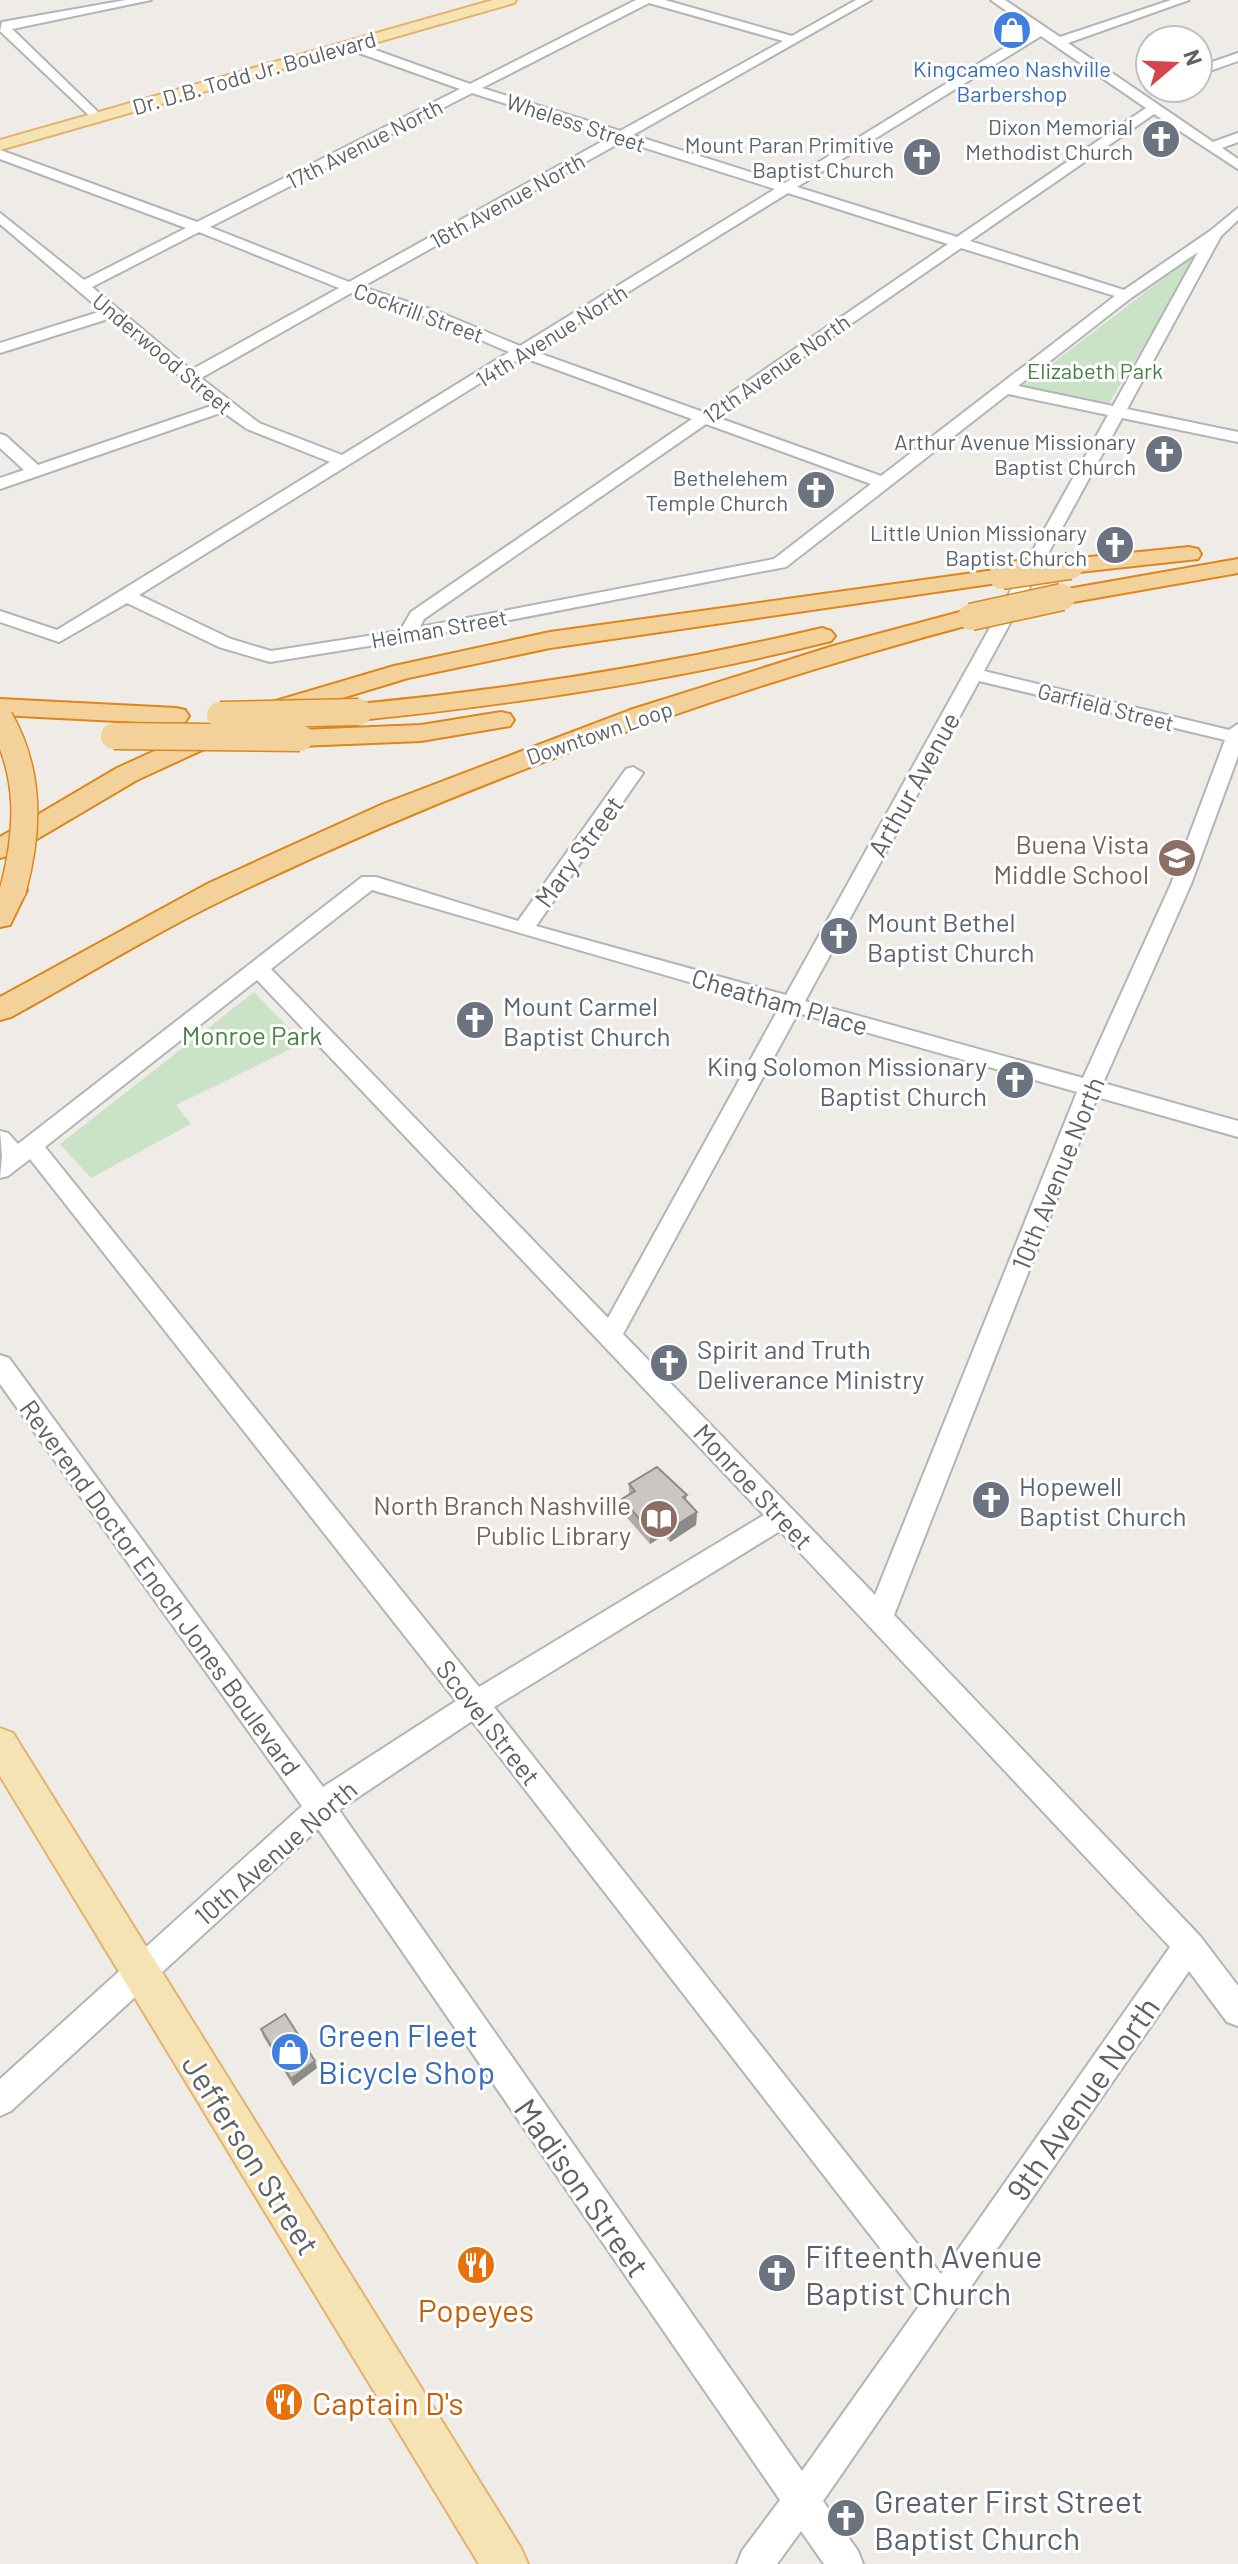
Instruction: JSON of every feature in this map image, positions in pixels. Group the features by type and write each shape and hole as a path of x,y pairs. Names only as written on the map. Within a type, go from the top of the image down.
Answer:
{"highway":[{"path":"1065,580 1238,547"},
{"name":"Downtown Loop","path":"0,849 63,809 127,774 240,723 318,695 403,671 550,640 986,596 1065,580 1238,566"},
{"name":"Downtown Loop","path":"0,1010 219,890 393,810 639,716 842,651 986,596 1065,580"},
{"path":"0,707 176,716 359,712 473,702 595,684 725,659 986,596"},
{"path":"0,728 114,736 300,738 421,733 611,703 842,651"},
{"path":"0,719 18,764 26,809 23,858 0,918"}],"main road":[{"name":"Dr. D.B. Todd Jr. Boulevard","path":"0,145 507,0"},
{"name":"Jefferson Street","path":"0,1744 505,2564"}],"street":[{"path":"1,27 117,2 145,0"},
{"name":"17th Avenue North","path":"83,286 645,0"},
{"path":"652,0 793,40"},
{"name":"16th Avenue North","path":"192,376 865,0"},
{"path":"997,0 1134,93"},
{"path":"1058,42 1183,0"},
{"path":"1,27 96,118"},
{"name":"14th Avenue North","path":"0,616 59,637 1042,30"},
{"name":"Wheless Street","path":"349,45 472,89 1126,295"},
{"path":"1214,65 1238,57"},
{"path":"1149,104 1238,165"},
{"name":"12th Avenue North","path":"406,635 417,616 1154,108"},
{"path":"1212,147 1238,137"},
{"name":"Cockrill Street","path":"0,154 351,288 434,315 522,352 884,483"},
{"path":"1215,234 1238,212"},
{"name":"Underwood Street","path":"0,217 225,406 253,426 344,462"},
{"name":"Heiman Street","path":"125,595 225,643 270,657 406,635 780,563 1126,295 1215,234"},
{"name":"Arthur Avenue","path":"611,1334 1215,234"},
{"path":"1168,266 1194,271"},
{"path":"0,348 113,312"},
{"path":"1008,389 1238,437"},
{"path":"0,484 225,406"},
{"path":"0,439 35,472"},
{"name":"Garfield Street","path":"974,674 1237,735"},
{"name":"10th Avenue North","path":"879,1618 1090,1088 1181,884 1237,735"},
{"name":"Mary Street","path":"523,929 633,773"},
{"name":"Cheatham Place","path":"260,970 369,882 523,929 1238,1129"},
{"path":"17,1158 260,970"},
{"name":"Monroe Street","path":"260,970 611,1334 1189,1946 1238,2011"},
{"name":"Scovel Street","path":"0,1139 475,1704 941,2300"},
{"name":"Reverend Doctor Enoch Jones Boulevard","path":"0,1365 322,1810"},
{"name":"10th Avenue North","path":"0,2100 322,1810 339,1791 783,1516"},
{"name":"Madison Street","path":"322,1810 845,2564"},
{"name":"9th Avenue North","path":"755,2564 900,2364 941,2300 1189,1946"}],"green space":[{"name":"Elizabeth Park","path":"1203,248 1108,405 1023,386"},
{"name":"Monroe Park","path":"254,992 303,1043 176,1105 191,1124 91,1178 60,1144"}],"building":[{"name":"North Branch Nashville Public Library","path":"657,1467 687,1495 683,1497 697,1512 670,1529 665,1522 650,1531 622,1499 635,1491 629,1484"},
{"name":"Green Fleet Bicycle Shop","path":"285,2014 315,2061 291,2079 261,2029"}],"place":[{"name":"Kingcameo Nashville Barbershop","path":"1012,30"},
{"name":"Dixon Memorial Methodist Church","path":"1161,139"},
{"name":"Mount Paran Primitive Baptist Church","path":"922,157"},
{"name":"Arthur Avenue Missionary Baptist Church","path":"1164,454"},
{"name":"Bethelehem Temple Church","path":"816,490"},
{"name":"Little Union Missionary Baptist Church","path":"1115,545"},
{"name":"Buena Vista Middle School","path":"1177,858"},
{"name":"Mount Bethel Baptist Church","path":"839,936"},
{"name":"Mount Carmel Baptist Church","path":"475,1020"},
{"name":"King Solomon Missionary Baptist Church","path":"1015,1080"},
{"name":"Spirit and Truth Deliverance Ministry","path":"669,1363"},
{"name":"Hopewell Baptist Church","path":"991,1500"},
{"name":"North Branch Nashville Public Library","path":"659,1519"},
{"name":"Green Fleet Bicycle Shop","path":"290,2052"},
{"name":"Popeyes","path":"476,2265"},
{"name":"Fifteenth Avenue Baptist Church","path":"777,2273"},
{"name":"Captain D's","path":"284,2402"},
{"name":"Greater First Street Baptist Church","path":"846,2518"}]}
